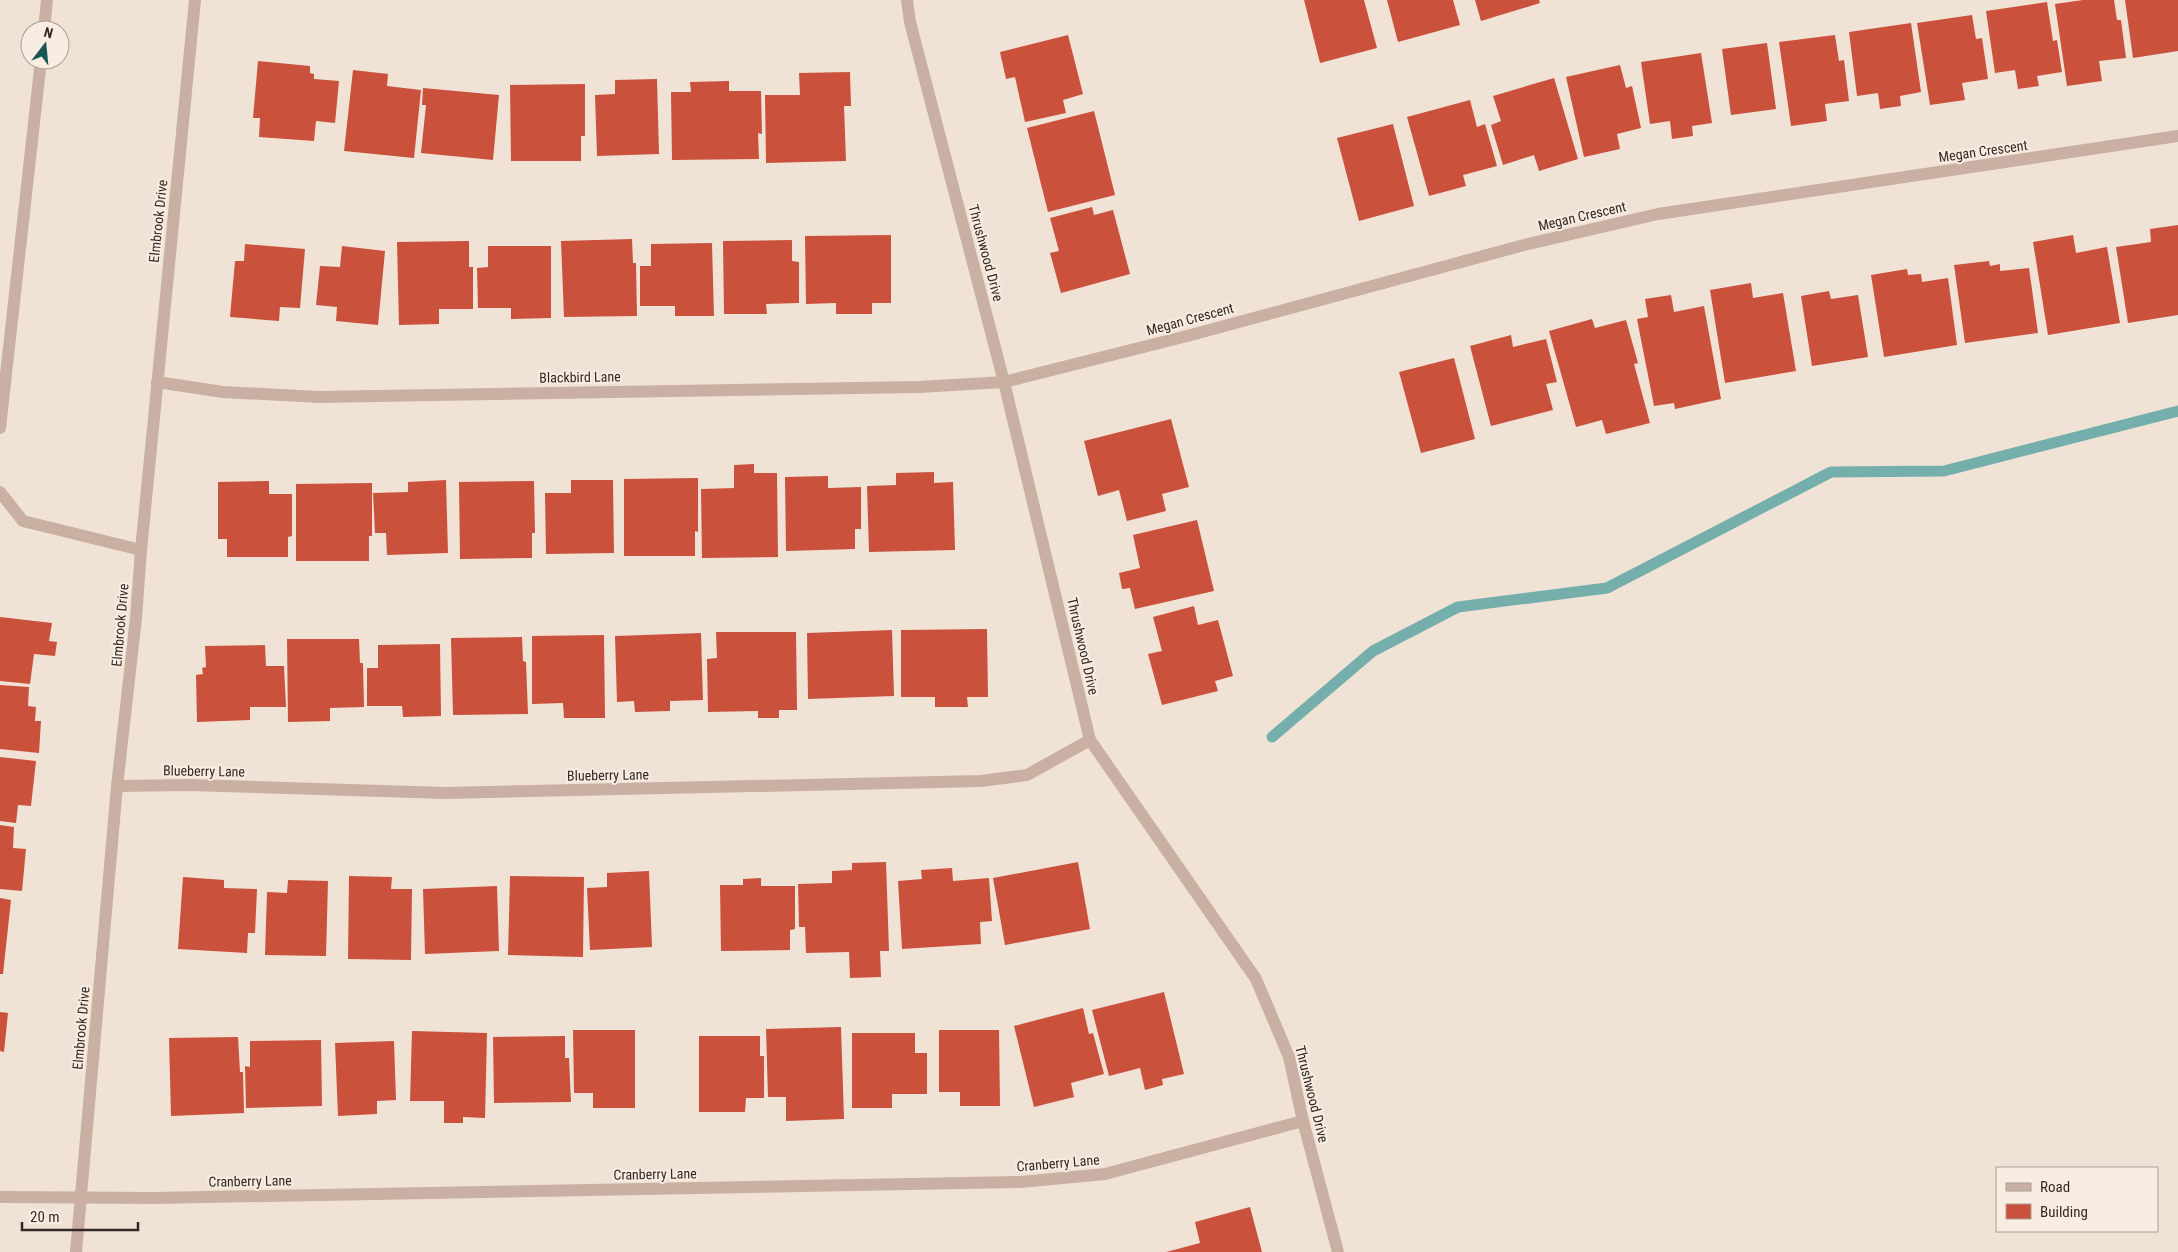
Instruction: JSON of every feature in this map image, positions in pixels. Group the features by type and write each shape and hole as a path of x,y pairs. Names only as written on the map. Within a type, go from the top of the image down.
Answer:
{"street":[{"path":"45,20 47,0"},
{"name":"Elmbrook Drive","path":"76,1252 117,786 136,618 140,550 195,0"},
{"name":"Thrushwood Drive","path":"907,0 910,22 1004,382 1090,740 1256,979 1289,1057 1303,1120 1338,1252"},
{"path":"0,428 40,70"},
{"name":"Megan Crescent","path":"1004,382 1191,335 1524,245 1658,214 2178,136"},
{"name":"Blackbird Lane","path":"157,382 223,392 319,397 909,387 1004,382"},
{"path":"0,492 23,521 140,550"},
{"name":"Blueberry Lane","path":"117,786 190,785 446,794 981,781 1027,775 1090,740"},
{"name":"Cranberry Lane","path":"0,1197 1021,1182 1105,1174 1303,1120"}],"building":[{"path":"1304,0 1364,0 1377,48 1320,63"},
{"path":"1387,0 1453,0 1460,25 1398,42"},
{"path":"1475,0 1539,0 1540,3 1481,21"},
{"path":"2083,0 2114,0 2117,20 2121,20 2126,58 2099,61 2102,81 2067,86 2055,4"},
{"path":"2125,0 2178,0 2178,51 2133,58"},
{"path":"2047,2 2053,41 2057,40 2062,72 2037,76 2039,86 2018,89 2015,70 1995,73 1986,11"},
{"path":"1972,15 1976,39 1982,38 1988,79 1962,83 1965,100 1930,105 1917,23"},
{"path":"1911,23 1921,92 1900,96 1901,106 1880,109 1878,93 1857,96 1849,32"},
{"path":"1068,35 1083,94 1063,100 1066,113 1025,122 1015,77 1006,79 1000,52"},
{"path":"1835,35 1839,61 1844,60 1849,101 1825,104 1827,121 1791,126 1779,42"},
{"path":"1767,43 1776,109 1731,115 1722,49"},
{"path":"1701,53 1712,123 1692,126 1693,136 1672,139 1670,121 1650,124 1641,62"},
{"path":"258,61 310,66 310,73 314,74 314,79 339,81 335,123 316,121 314,141 259,137 260,118 253,118"},
{"path":"1620,65 1626,88 1632,86 1641,128 1617,134 1620,149 1584,157 1566,77"},
{"path":"353,70 388,74 387,86 421,90 414,158 344,151"},
{"path":"850,72 851,106 844,106 846,161 766,163 765,95 800,95 799,73"},
{"path":"1554,78 1578,159 1539,171 1534,155 1503,165 1491,125 1501,121 1493,96"},
{"path":"657,79 659,154 597,156 595,95 615,94 615,80"},
{"path":"729,81 729,91 761,91 762,134 758,133 759,159 672,160 671,92 691,92 690,82"},
{"path":"585,84 585,136 581,136 581,161 511,161 510,85"},
{"path":"423,88 499,95 493,160 421,153 426,105 422,105"},
{"path":"1470,100 1477,127 1485,124 1497,166 1463,175 1466,186 1429,196 1407,117"},
{"path":"1094,111 1115,195 1048,212 1027,128"},
{"path":"1393,124 1414,206 1359,221 1337,138"},
{"path":"1092,207 1094,215 1113,210 1130,274 1061,293 1050,253 1059,251 1050,218"},
{"path":"2178,225 2178,315 2128,323 2116,247 2151,242 2150,229"},
{"path":"891,235 891,303 872,303 872,314 836,314 836,303 806,304 805,236"},
{"path":"2073,235 2076,253 2107,247 2120,323 2048,335 2033,242"},
{"path":"632,239 633,263 636,263 637,316 564,317 561,241"},
{"path":"792,240 792,261 799,262 799,303 766,304 767,314 724,314 723,241"},
{"path":"469,241 469,267 473,267 473,309 439,309 439,324 399,325 397,242"},
{"path":"712,243 714,316 675,316 675,306 640,306 640,266 651,266 651,244"},
{"path":"245,244 305,249 300,308 280,307 279,321 230,317 235,261 244,261"},
{"path":"342,246 385,251 378,325 336,321 337,307 316,305 320,266 340,267"},
{"path":"488,246 551,246 551,318 511,319 511,308 478,308 477,268 488,267"},
{"path":"1989,261 1990,266 2000,264 2000,271 2029,268 2038,333 1965,343 1954,265"},
{"path":"1907,269 1908,275 1921,274 1922,282 1948,278 1957,345 1884,357 1871,275"},
{"path":"1751,283 1753,298 1783,293 1796,371 1725,383 1710,290"},
{"path":"1829,291 1831,299 1858,295 1868,357 1812,366 1801,296"},
{"path":"1671,295 1674,312 1704,306 1721,399 1675,409 1674,403 1654,406 1637,319 1648,317 1645,299"},
{"path":"1592,319 1595,328 1626,320 1638,363 1634,364 1650,423 1606,434 1602,420 1576,427 1549,331"},
{"path":"1511,335 1513,347 1546,339 1557,382 1546,384 1553,410 1491,426 1470,346"},
{"path":"1454,358 1475,439 1421,453 1399,372"},
{"path":"1171,419 1189,487 1162,494 1166,511 1127,521 1119,490 1098,496 1084,441"},
{"path":"754,464 754,473 777,473 778,557 702,558 701,489 734,488 734,465"},
{"path":"934,472 934,483 953,482 955,550 869,552 867,486 896,485 896,473"},
{"path":"828,476 828,488 861,487 861,529 855,529 855,549 786,551 785,477"},
{"path":"698,478 698,532 695,531 695,556 624,556 624,479"},
{"path":"446,480 448,553 387,555 386,533 375,533 373,493 408,492 408,482"},
{"path":"571,480 613,480 614,553 546,554 545,493 571,493"},
{"path":"269,481 269,494 292,494 292,536 288,537 288,557 227,557 227,539 218,539 218,482"},
{"path":"534,481 535,533 532,533 532,558 460,559 459,482"},
{"path":"372,483 372,536 369,536 369,561 296,561 296,484"},
{"path":"1197,520 1214,591 1135,609 1130,588 1122,589 1119,573 1140,568 1133,535"},
{"path":"1194,606 1198,625 1218,620 1233,676 1215,681 1218,691 1162,705 1148,654 1162,651 1153,617"},
{"path":"0,617 52,623 49,641 57,642 55,656 34,654 30,684 0,681"},
{"path":"987,629 988,697 967,697 968,707 935,707 935,697 901,697 901,630"},
{"path":"892,630 894,696 808,699 807,633"},
{"path":"716,632 796,632 797,710 779,710 779,718 758,718 758,711 708,712 707,659 717,658"},
{"path":"701,633 703,700 670,701 670,711 635,712 634,701 617,702 615,636"},
{"path":"604,635 605,718 564,718 563,703 532,704 532,636"},
{"path":"522,637 523,661 526,662 528,714 453,715 451,638"},
{"path":"287,639 359,639 360,663 363,663 364,707 330,708 330,721 288,722"},
{"path":"440,644 441,716 403,717 402,706 367,706 367,668 378,668 378,645"},
{"path":"265,645 266,666 284,666 286,707 250,707 250,720 197,722 196,675 203,674 202,668 206,667 205,646"},
{"path":"0,685 29,687 28,706 36,707 35,721 41,721 39,753 0,749"},
{"path":"0,757 36,761 31,806 18,805 16,823 0,821"},
{"path":"0,825 14,827 13,848 26,849 22,891 0,889"},
{"path":"886,862 889,951 880,951 881,977 850,978 849,952 806,953 805,927 799,927 798,884 832,883 832,871 852,870 852,863"},
{"path":"1078,862 1090,929 1005,945 993,878"},
{"path":"952,868 953,881 989,878 992,921 980,922 981,944 902,949 898,881 922,879 921,870"},
{"path":"649,871 652,947 590,950 587,888 607,887 607,873"},
{"path":"349,876 392,877 391,889 412,889 411,960 348,959"},
{"path":"510,876 584,877 583,957 508,955"},
{"path":"183,877 224,880 224,888 257,889 255,933 248,933 247,953 178,949"},
{"path":"761,878 761,886 795,886 795,929 790,930 790,950 721,951 720,885 743,885 743,879"},
{"path":"288,880 328,881 326,956 265,955 267,892 287,893"},
{"path":"497,886 499,951 425,954 423,889"},
{"path":"0,898 11,900 3,974 0,974"},
{"path":"1164,992 1184,1074 1162,1079 1163,1085 1145,1090 1140,1068 1109,1076 1092,1010"},
{"path":"1083,1008 1089,1034 1093,1033 1104,1074 1071,1083 1074,1097 1034,1107 1014,1026"},
{"path":"0,1012 8,1013 4,1052 0,1051"},
{"path":"841,1027 844,1119 786,1121 786,1097 768,1097 766,1029"},
{"path":"573,1030 635,1030 635,1108 593,1108 593,1093 574,1093"},
{"path":"939,1030 999,1030 1000,1106 960,1106 960,1092 939,1092"},
{"path":"412,1031 487,1033 485,1118 463,1117 463,1123 444,1123 444,1101 410,1101"},
{"path":"852,1033 915,1033 915,1053 927,1053 927,1094 892,1094 892,1108 852,1108"},
{"path":"565,1036 565,1058 569,1058 571,1102 494,1103 493,1037"},
{"path":"699,1036 760,1036 760,1056 764,1056 764,1098 746,1098 745,1112 699,1112"},
{"path":"238,1037 240,1072 243,1072 244,1113 171,1116 169,1038"},
{"path":"321,1040 322,1106 246,1108 245,1066 250,1067 250,1041"},
{"path":"394,1041 396,1100 377,1101 377,1114 338,1116 335,1043"},
{"path":"1250,1207 1262,1252 1166,1252 1200,1243 1195,1222"}],"waterway":[{"path":"1272,737 1373,651 1458,607 1607,588 1831,472 1944,471 2178,411"}]}
